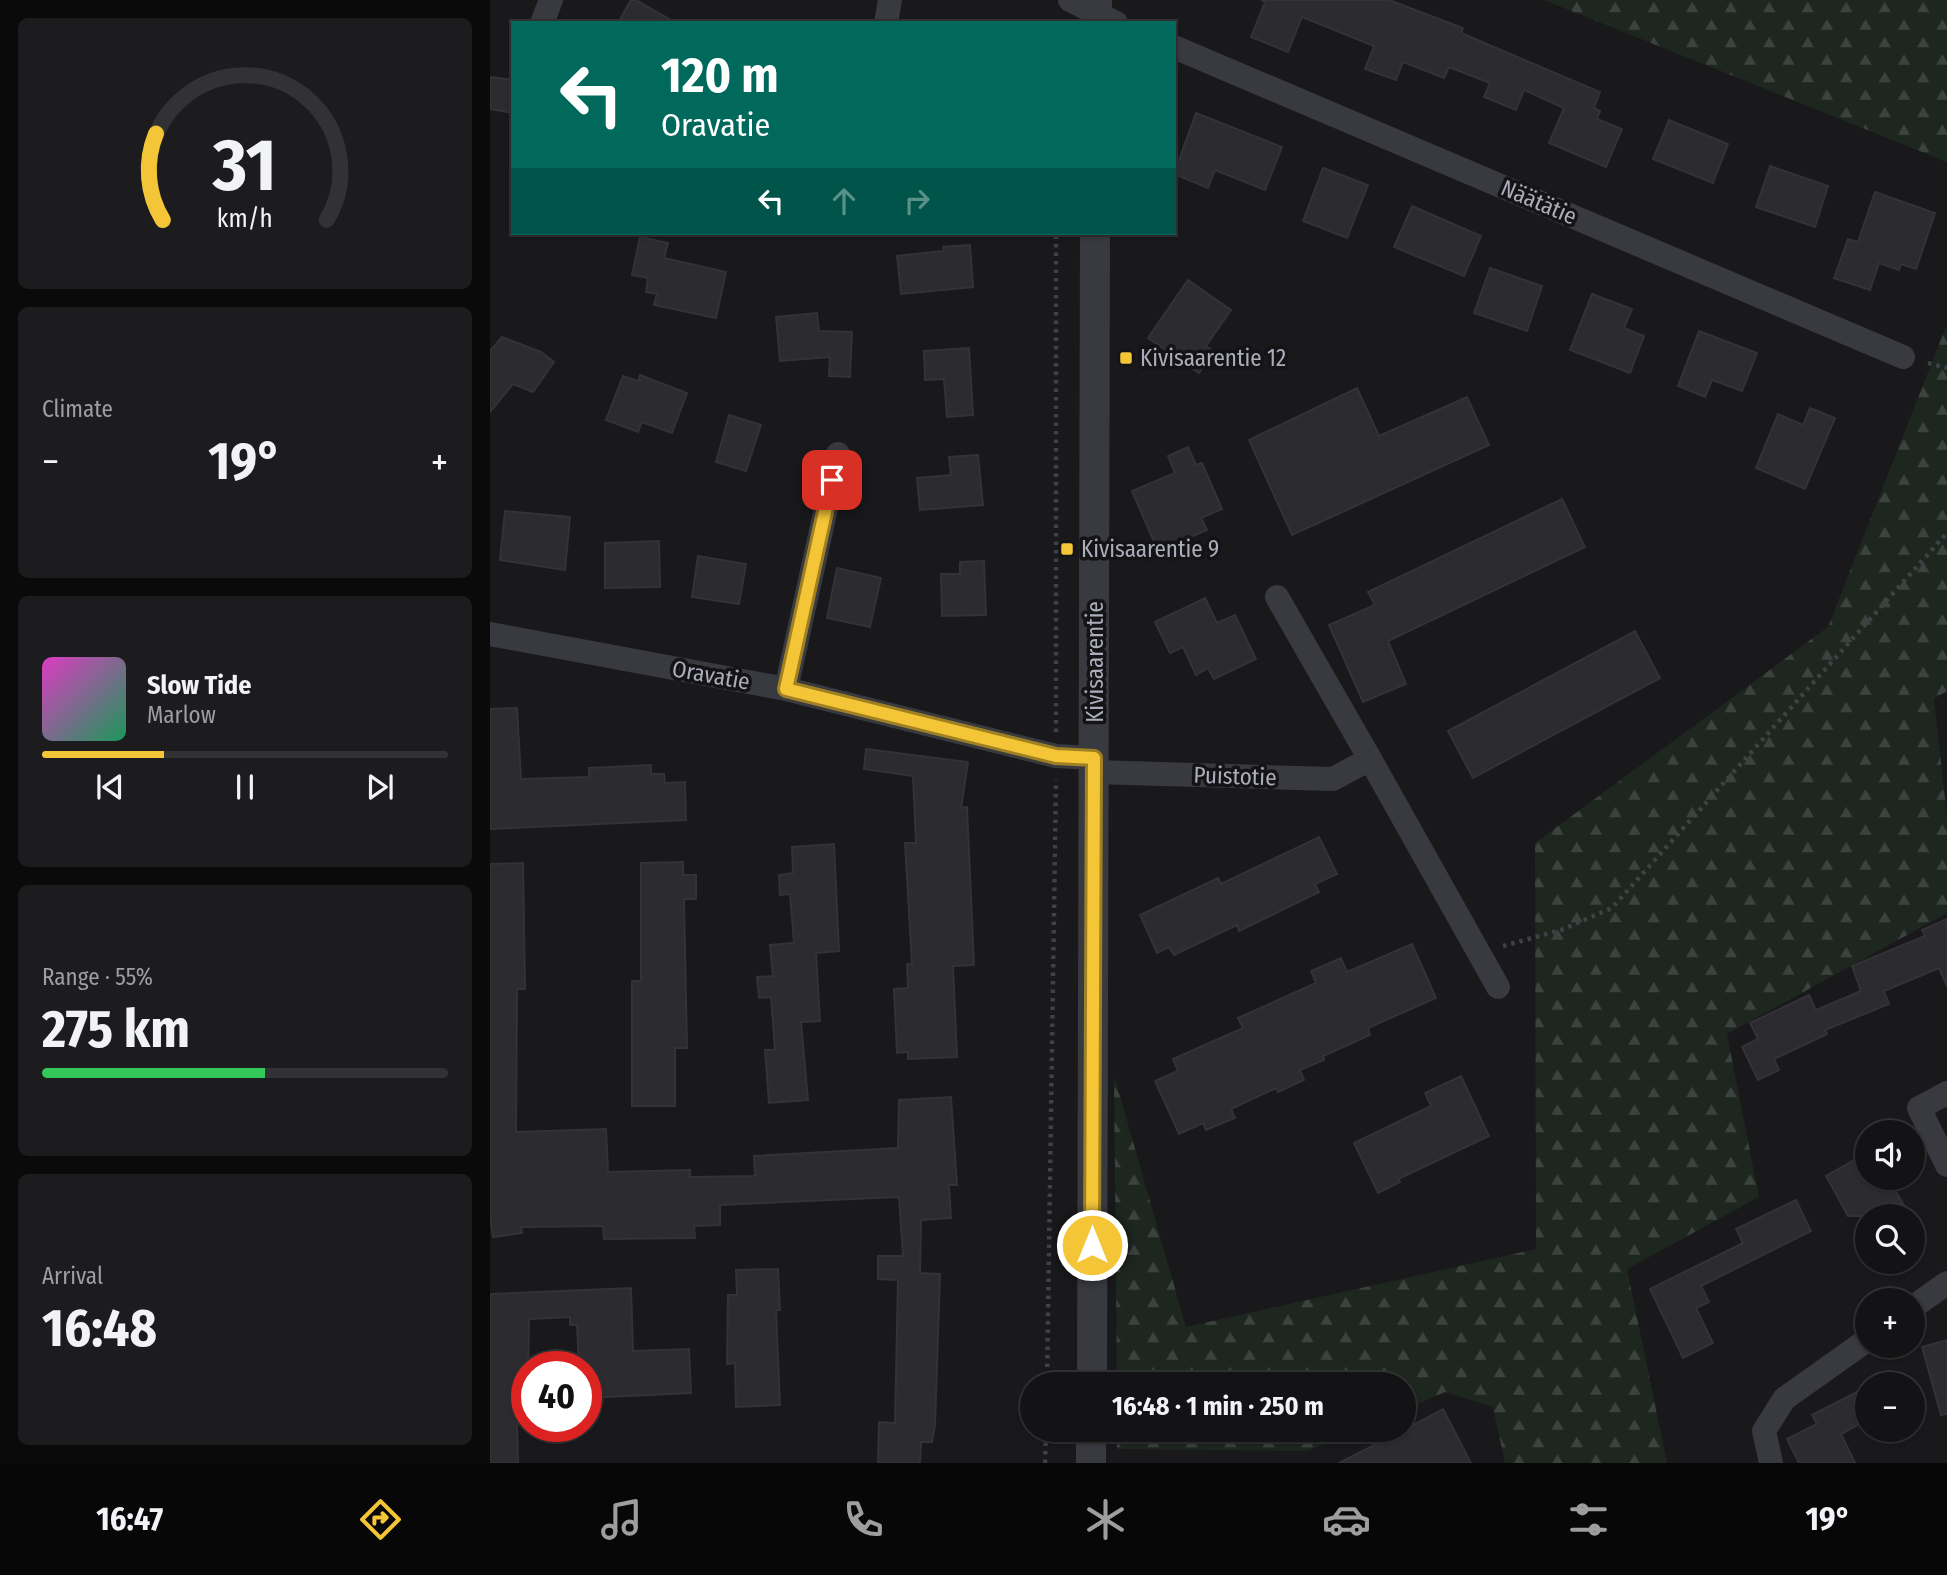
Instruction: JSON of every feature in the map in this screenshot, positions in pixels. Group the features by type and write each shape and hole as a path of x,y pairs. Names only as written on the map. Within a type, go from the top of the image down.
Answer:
{"street":[{"path":"543,21 551,0"},
{"path":"886,21 890,0"},
{"path":"1070,0 1102,15"},
{"name":"Näätätie","path":"1176,48 1903,357"},
{"name":"Kivisaarentie","path":"1092,1372 1095,235"},
{"path":"786,689 838,454"},
{"path":"1277,597 1498,987"},
{"name":"Oravatie","path":"490,634 786,689 1094,765"},
{"name":"Puistotie","path":"1094,765 1334,779 1370,759"},
{"path":"1947,1093 1919,1108 1947,1165"},
{"path":"1925,1299 1947,1283"},
{"path":"1772,1463 1764,1431 1784,1399 1855,1348"},
{"path":"1091,1442 1091,1463"}],"path":[{"path":"1046,1372 1056,756 1056,235"},
{"path":"1478,952 1561,930 1612,908 1947,533"},
{"path":"1045,1463 1046,1442"}],"green space":[{"path":"1544,0 1947,0 1947,162"},
{"path":"1947,324 1947,691 1934,699 1947,816 1947,913 1727,1034 1759,1197 1627,1269 1667,1463 1505,1463 1493,1407 1445,1392 1416,1405 1416,1372 1117,1372 1114,1075 1186,1327 1536,1249 1535,843 1828,627"},
{"path":"1117,1442 1329,1442 1308,1451 1117,1449"}],"building":[{"path":"631,0 636,0 673,21 619,21"},
{"path":"1262,0 1389,0 1463,28 1461,33 1600,92 1594,108 1600,111 1597,119 1622,129 1606,167 1549,143 1564,108 1524,90 1516,110 1484,97 1490,83 1449,67 1444,78 1403,62 1396,80 1365,69 1374,46 1302,17 1288,52 1251,37 1265,2"},
{"path":"490,77 511,80 511,113 490,109"},
{"path":"1196,113 1282,147 1265,190 1215,170 1208,188 1176,175"},
{"path":"1669,120 1728,144 1713,183 1653,159"},
{"path":"1770,166 1828,186 1815,227 1756,207"},
{"path":"1323,168 1368,185 1347,238 1303,221"},
{"path":"1875,192 1935,213 1916,269 1901,264 1899,270 1879,263 1870,290 1834,278 1848,239 1858,242"},
{"path":"1412,206 1481,236 1464,276 1394,247"},
{"path":"640,237 668,243 664,258 726,272 716,318 654,305 657,294 646,292 648,278 632,275"},
{"path":"970,245 973,287 901,294 897,256"},
{"path":"1490,268 1542,286 1527,331 1474,313"},
{"path":"1188,280 1231,310 1206,346 1213,351 1199,373 1148,338"},
{"path":"1592,294 1632,309 1624,328 1644,336 1630,373 1570,350"},
{"path":"817,313 819,331 852,332 850,377 829,376 830,357 780,361 776,317"},
{"path":"1699,331 1757,353 1742,391 1712,380 1705,397 1678,386"},
{"path":"502,337 541,352 554,362 533,392 513,384 490,412 490,351"},
{"path":"969,348 973,415 947,417 944,379 925,380 924,351"},
{"path":"640,375 687,393 672,433 642,422 638,432 606,420 623,376 638,381"},
{"path":"1357,388 1379,436 1467,397 1489,445 1292,535 1249,440"},
{"path":"1810,408 1835,418 1805,489 1756,468 1778,414 1803,425"},
{"path":"729,415 761,425 746,471 716,462"},
{"path":"1188,447 1196,465 1202,463 1222,509 1201,518 1207,530 1158,551 1132,491 1175,473 1168,456"},
{"path":"978,455 983,505 920,510 917,478 951,475 949,457"},
{"path":"1562,499 1585,547 1388,641 1406,684 1363,702 1329,625 1375,605 1368,592"},
{"path":"505,511 570,517 565,570 500,560"},
{"path":"659,541 660,587 605,588 605,543"},
{"path":"698,556 746,564 739,604 692,597"},
{"path":"984,561 986,615 942,616 941,574 960,574 960,562"},
{"path":"837,568 881,578 870,627 827,618"},
{"path":"1205,598 1217,623 1235,615 1256,659 1214,679 1208,668 1196,675 1183,647 1170,653 1155,622"},
{"path":"1635,631 1660,678 1473,778 1448,731"},
{"path":"517,708 521,779 589,777 589,768 651,765 651,774 664,774 665,783 685,782 686,820 490,829 490,709"},
{"path":"866,749 968,762 961,808 967,807 974,965 953,966 957,1057 908,1059 908,1052 897,1053 894,989 908,988 907,964 912,964 905,843 916,843 913,776 864,769"},
{"path":"1319,837 1337,874 1315,884 1319,892 1239,931 1237,925 1174,955 1169,947 1157,953 1140,915 1218,878 1221,884"},
{"path":"834,844 839,951 816,953 820,1021 801,1022 808,1100 769,1103 765,1050 775,1050 771,997 759,998 757,977 773,976 770,945 794,943 790,894 780,895 779,875 793,873 792,847"},
{"path":"683,862 683,875 696,875 696,899 684,899 687,1048 675,1048 675,1106 632,1106 632,981 641,981 641,863"},
{"path":"523,863 525,989 517,989 516,1132 606,1129 608,1172 690,1170 690,1177 755,1176 754,1156 898,1148 899,1100 951,1097 957,1185 949,1185 951,1218 921,1220 920,1273 940,1274 935,1425 932,1442 921,1442 920,1463 878,1463 879,1422 895,1423 898,1280 878,1279 878,1256 903,1256 899,1197 720,1205 720,1225 694,1226 695,1238 604,1239 603,1226 521,1227 522,1233 493,1237 490,1217 490,864"},
{"path":"1947,919 1947,986 1939,968 1884,991 1889,1004 1825,1030 1827,1034 1774,1059 1779,1070 1758,1080 1742,1047 1758,1039 1750,1023 1809,995 1816,1010 1861,991 1852,966 1925,936 1922,930"},
{"path":"1412,944 1436,998 1368,1028 1370,1035 1323,1056 1324,1060 1300,1070 1304,1080 1278,1092 1276,1088 1231,1109 1235,1118 1206,1130 1203,1123 1179,1134 1155,1081 1178,1071 1173,1059 1243,1028 1238,1018 1316,983 1311,971 1341,958 1347,972"},
{"path":"1461,1076 1489,1136 1398,1179 1400,1182 1378,1193 1354,1143 1431,1106 1425,1093"},
{"path":"1855,1160 1855,1190 1895,1190 1903,1204 1855,1204 1855,1216 1848,1216 1826,1176"},
{"path":"1796,1200 1811,1231 1701,1286 1709,1302 1696,1308 1713,1343 1683,1358 1650,1289 1743,1243 1736,1229"},
{"path":"778,1269 780,1310 776,1310 780,1405 736,1407 735,1363 727,1364 728,1295 737,1295 736,1270"},
{"path":"631,1288 633,1351 689,1349 691,1393 602,1397 602,1351 578,1351 577,1325 570,1325 570,1317 529,1319 528,1351 511,1351 511,1442 517,1442 518,1463 490,1463 490,1294"},
{"path":"1947,1340 1947,1414 1941,1415 1925,1358 1925,1346"},
{"path":"1855,1393 1855,1426 1841,1434 1855,1463 1799,1463 1787,1439 1817,1424 1812,1415"},
{"path":"1443,1409 1471,1463 1339,1463 1380,1442 1416,1442 1416,1424"}],"place":[{"name":"Kivisaarentie 12","path":"1126,358"},
{"name":"Kivisaarentie 9","path":"1067,549"}],"route":[{"path":"832,480 786,689 1056,756 1094,758 1092,1245"}]}
